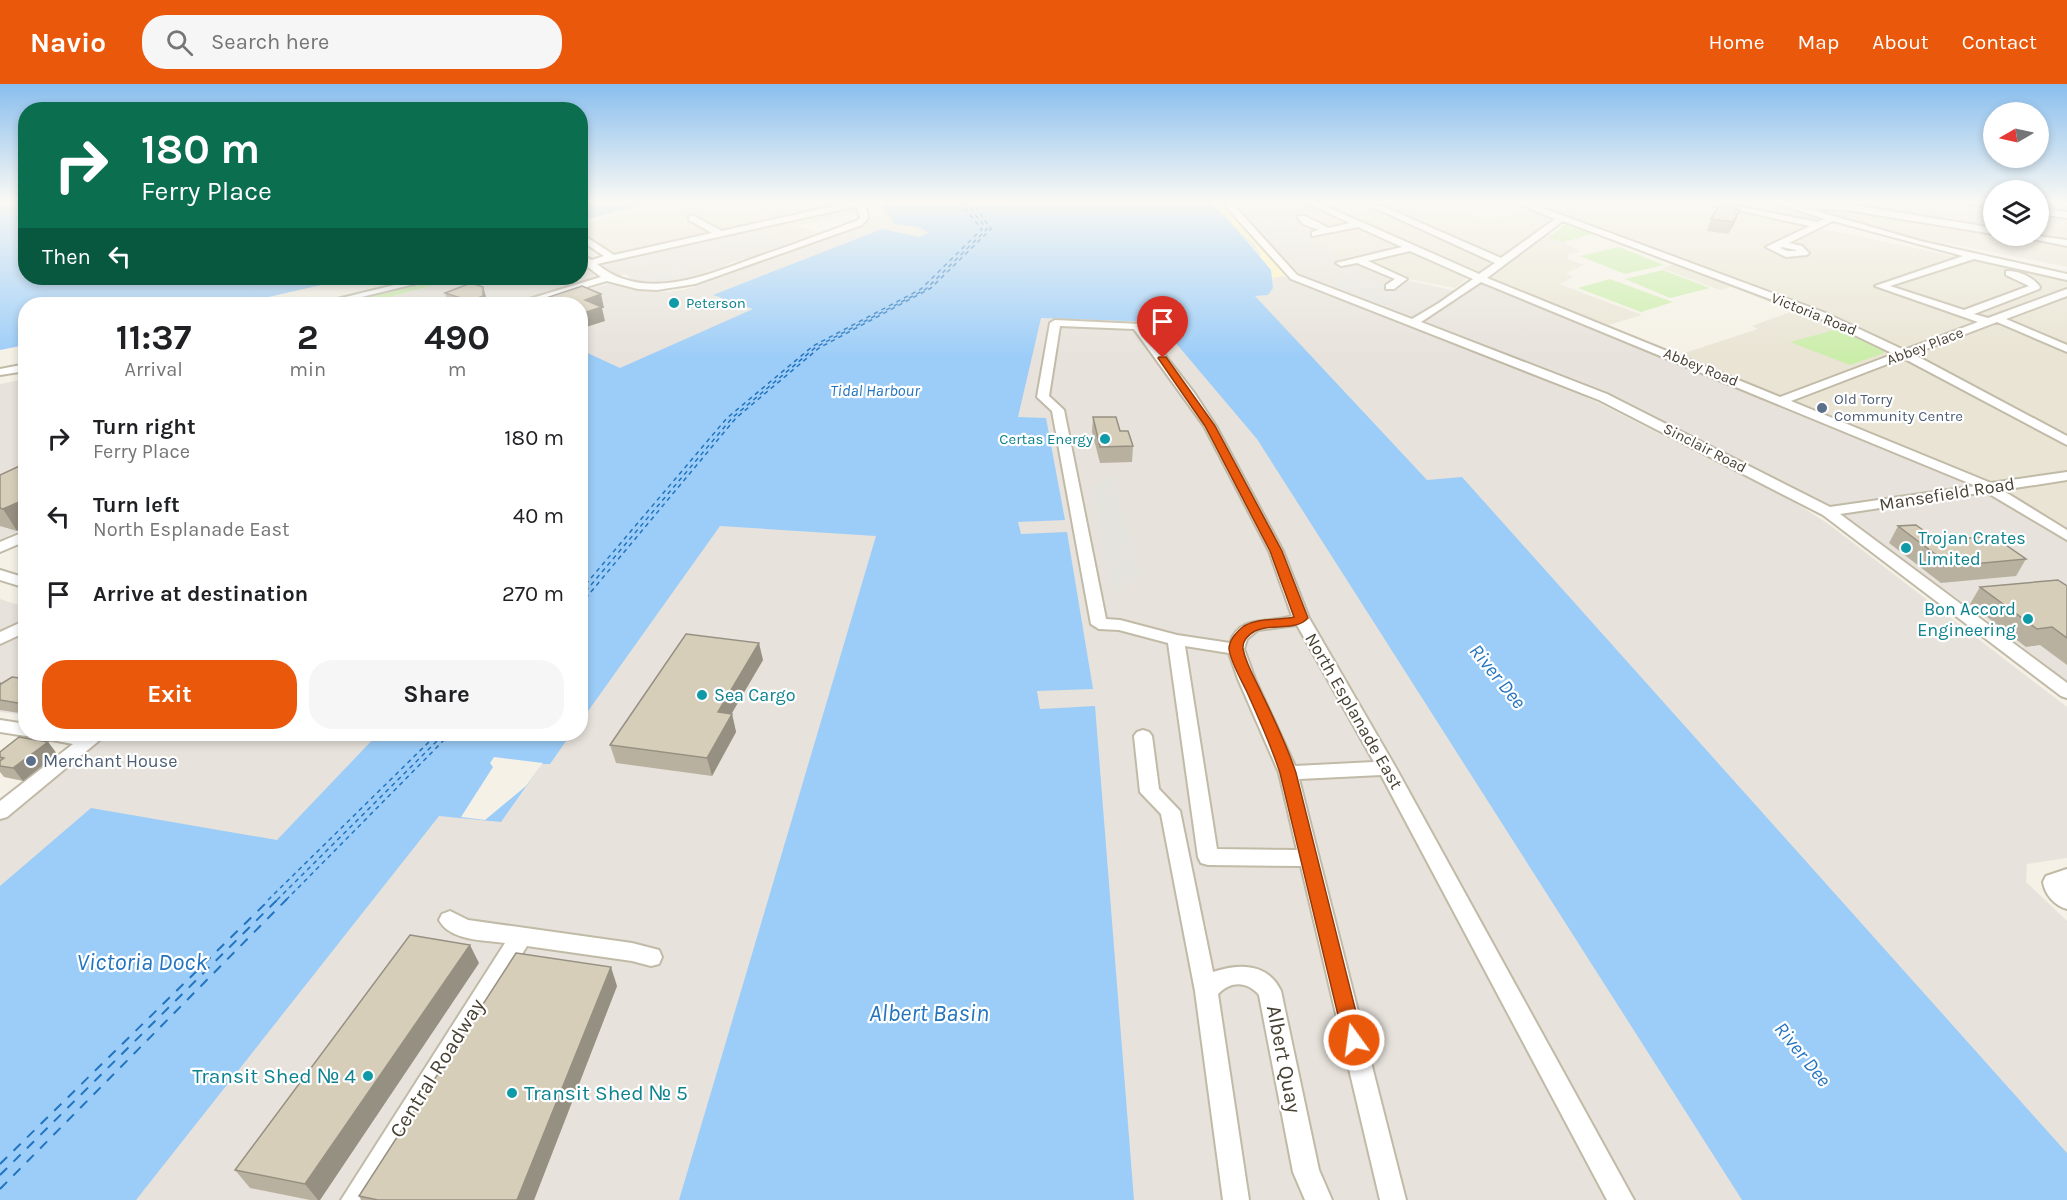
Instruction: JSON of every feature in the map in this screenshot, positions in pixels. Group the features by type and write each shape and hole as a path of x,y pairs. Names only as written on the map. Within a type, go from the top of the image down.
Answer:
{"street":[{"path":"606,253 609,255 608,259"},
{"path":"591,263 635,253"},
{"path":"588,261 607,278 620,283 648,287 672,286 697,282 776,253"},
{"name":"Sinclair Road","path":"1271,253 1289,273 1301,280 1603,397 1726,458 1828,513 1890,556 2067,692"},
{"path":"1341,262 1388,253"},
{"name":"Abbey Road","path":"1422,253 1783,400 1990,488 2067,536"},
{"path":"1481,253 1501,262"},
{"path":"1414,322 1443,305 1513,253"},
{"name":"Victoria Road","path":"1656,253 1820,314 1904,354 2067,441"},
{"path":"1961,253 2067,277"},
{"path":"1980,253 2067,271"},
{"path":"1972,256 1880,286 1963,314 1993,320 2067,349"},
{"path":"1358,260 1402,279 1390,287"},
{"path":"1958,261 2019,276 2036,286 1963,314"},
{"path":"588,284 607,278"},
{"path":"352,297 404,285"},
{"path":"542,297 583,285"},
{"name":"Abbey Place","path":"1783,400 2067,292"},
{"name":"North Esplanade East","path":"1176,640 1120,625 1100,624 1058,410 1043,397 1055,323 1137,326 1210,426 1276,551 1301,618 1387,768 1621,1200"},
{"path":"0,372 18,369"},
{"name":"Mansefield Road","path":"1828,513 2067,476"},
{"path":"0,548 18,539"},
{"path":"0,575 18,581"},
{"path":"1301,618 1250,628 1242,634 1236,649 1279,746 1288,773 1393,1200"},
{"path":"0,639 18,629"},
{"path":"1236,649 1176,640 1208,858 1308,858"},
{"path":"0,726 18,729"},
{"path":"1143,736 1150,792 1170,811 1206,990 1236,1200"},
{"path":"0,812 88,741"},
{"path":"1288,773 1387,768"},
{"path":"2064,878 2053,882 2054,888 2067,901"},
{"path":"450,920 464,928 632,952 651,957"},
{"name":"Central Roadway","path":"354,1200 521,936"},
{"name":"Albert Quay","path":"1206,990 1215,980 1236,975 1253,976 1264,982 1270,991 1306,1172 1318,1200"}],"shaded area":[{"path":"601,253 637,253 608,259"},
{"path":"639,253 765,253 738,263 734,261 724,266 727,267 680,282 644,283 633,281 626,274 588,284 588,261 591,263"},
{"path":"785,253 1266,253 1283,276 1577,392 1794,502 1827,523 2067,707 2067,858 2027,864 2026,882 2067,921 2067,1200 0,1200 0,821 101,741 588,741 588,297 555,297 611,284 637,289 636,291 669,292 692,288"},
{"path":"1276,253 1334,253 1342,260 1402,279 1460,292 1479,278 1990,488 2053,527 2067,525 2067,681 1830,506 1624,405 1383,306 1302,277 1289,268"},
{"path":"1333,253 1575,253 1569,254 1567,259 1584,265 1566,273 1573,277 1559,284 1642,315 1608,325 1474,273 1455,288 1404,278 1342,260"},
{"path":"1660,253 1938,253 2067,280 2067,525 2054,527 1821,415 1678,355 1758,329 1752,326 1793,311 1731,287 1720,290 1661,268 1683,262"},
{"path":"1997,253 2067,253 2067,267"},
{"path":"1322,262 1335,262 1365,280 1407,294 1382,305 1336,288 1341,286 1334,284 1345,274 1340,270 1329,270"},
{"path":"682,266 694,276 690,278 692,279 680,282 677,279 648,283 638,275"},
{"path":"435,285 584,285 538,297 390,297"},
{"path":"18,380 18,531 0,540 0,384"},
{"path":"1113,474 1141,576 1112,595 1090,488"},
{"path":"0,599 18,605 18,714 0,712"}],"green space":[{"path":"1593,253 1634,253 1664,265 1625,274 1580,256"},
{"path":"1663,270 1710,288 1670,298 1625,279"},
{"path":"1610,279 1673,302 1641,312 1578,288"},
{"path":"419,285 435,285 390,297 369,297"},
{"path":"1838,329 1884,353 1850,365 1790,342"}],"sand":[{"path":"1260,253 1266,253 1282,271 1283,276 1272,278 1273,288 1266,286 1259,259"}],"water":[{"path":"0,253 18,253 18,285 321,285 268,297 18,297 18,346 0,350"},
{"path":"820,253 1257,253 1271,270 1273,288 1268,295 1255,296 1427,480 1462,477 2067,1153 2067,1200 1742,1200 1257,439 1158,322 1041,318 1018,417 1046,418 1065,520 1018,522 1021,534 1067,532 1093,689 1037,691 1040,709 1095,706 1134,1200 679,1200 876,536 720,526 588,711 588,353 620,368 753,309 713,295"},
{"name":"Victoria Dock","path":"371,741 566,741 550,764 542,764 501,822 439,816 136,1200 0,1200 0,886 91,808 277,840"}],"pier":[{"path":"494,757 543,763 526,786 485,820 461,817 493,767 490,763"}],"building":[{"path":"466,285 483,287 483,296 480,297 458,297 445,293"},
{"path":"582,286 601,294 588,299 588,297 549,297"},
{"path":"588,301 602,307 588,311"},
{"path":"1093,417 1116,417 1120,431 1128,431 1133,446 1100,447"},
{"path":"18,467 18,502 3,509 0,508 0,475"},
{"path":"1916,525 1938,541 1993,536 2026,559 1951,566 1898,526"},
{"path":"2058,580 2067,586 2067,638 2052,627 2037,629 1980,587"},
{"name":"Sea Cargo","path":"686,634 759,643 718,712 732,714 707,758 610,745"},
{"path":"12,677 18,678 18,703 0,700 1,684"},
{"path":"18,738 18,741 48,742 13,768 0,766 0,761 4,758 0,757 0,752"},
{"name":"Transit Shed № 4","path":"410,935 470,945 305,1184 235,1170"},
{"name":"Transit Shed № 5","path":"516,953 611,967 517,1200 378,1200 359,1196"}],"ferry route":[{"path":"588,582 727,418 813,346 921,289 958,253"},
{"path":"588,589 732,418 816,347 926,289 963,253"},
{"path":"588,595 736,418 819,348 931,288 967,253"},
{"path":"268,900 430,741"},
{"path":"277,900 437,741"},
{"path":"286,900 443,741"},
{"path":"0,1164 270,899"},
{"path":"0,1175 278,899"},
{"path":"0,1189 287,899"}],"place":[{"name":"Peterson","path":"674,303"},
{"name":"Old Torry Community Centre","path":"1822,408"},
{"name":"Certas Energy","path":"1105,439"},
{"name":"Trojan Crates Limited","path":"1906,548"},
{"name":"Bon Accord Engineering","path":"2028,619"},
{"name":"Sea Cargo","path":"702,695"},
{"name":"Merchant House","path":"31,761"},
{"name":"Transit Shed № 4","path":"368,1076"},
{"name":"Transit Shed № 5","path":"512,1093"}],"route":[{"path":"1163,358 1210,426 1276,551 1301,618 1299,621 1262,624 1250,628 1242,634 1236,649 1279,746 1288,773 1354,1040"}],"water label":[{"name":"Tidal Harbour","path":"875,390"},
{"name":"River Dee","path":"1498,676"},
{"name":"Albert Basin","path":"929,1013"},
{"name":"River Dee","path":"1803,1054"}]}
